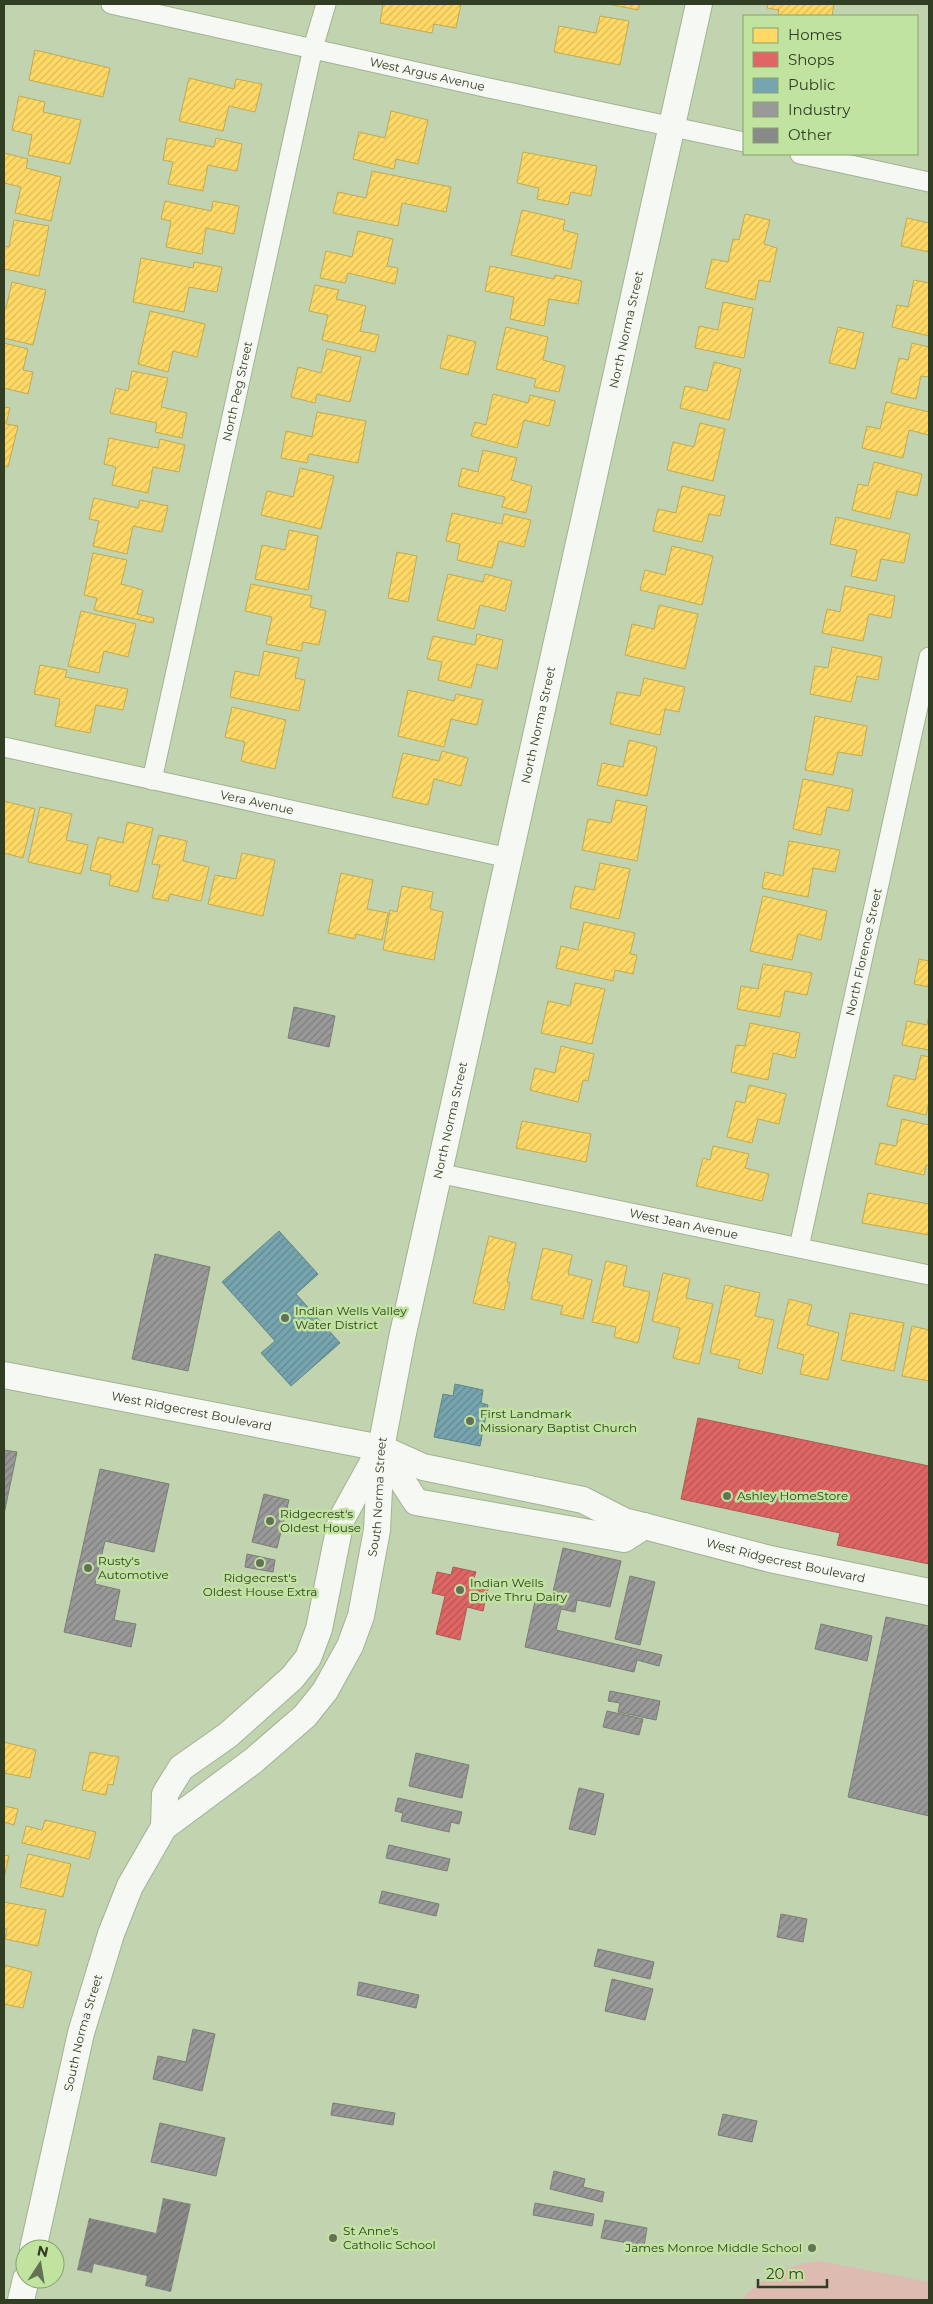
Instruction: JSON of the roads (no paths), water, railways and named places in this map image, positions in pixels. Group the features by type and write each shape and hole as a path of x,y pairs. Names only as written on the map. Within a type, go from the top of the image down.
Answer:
{"main road":[{"name":"North Norma Street","path":"381,1448 402,1338 438,1173 699,4"},
{"name":"West Ridgecrest Boulevard","path":"4,1375 381,1448 423,1467 582,1500 624,1521 770,1559 929,1592"},
{"path":"381,1448 416,1502 624,1539 644,1526"},
{"name":"South Norma Street","path":"164,1827 165,1794 181,1768 228,1735 292,1678 308,1658 319,1629 341,1520 381,1448"},
{"name":"South Norma Street","path":"35,2239 81,2033 111,1934 130,1886 164,1827 253,1761 305,1716 325,1691 350,1646 361,1616 377,1530 381,1448"}],"street":[{"name":"West Argus Avenue","path":"111,4 743,142"},
{"name":"North Peg Street","path":"152,780 313,48 326,4"},
{"path":"805,155 929,182"},
{"name":"North Florence Street","path":"799,1247 929,657"},
{"name":"Vera Avenue","path":"4,747 509,858"},
{"name":"West Jean Avenue","path":"438,1173 929,1275"}],"place":[{"name":"Indian Wells Valley Water District","path":"285,1318"},
{"name":"First Landmark Missionary Baptist Church","path":"470,1421"},
{"name":"Ashley HomeStore","path":"727,1496"},
{"name":"Ridgecrest's Oldest House","path":"270,1521"},
{"name":"Ridgecrest's Oldest House Extra","path":"260,1563"},
{"name":"Rusty's Automotive","path":"88,1568"},
{"name":"Indian Wells Drive Thru Dairy","path":"460,1590"},
{"name":"St Anne's Catholic School","path":"333,2238"},
{"name":"James Monroe Middle School","path":"812,2248"}]}
